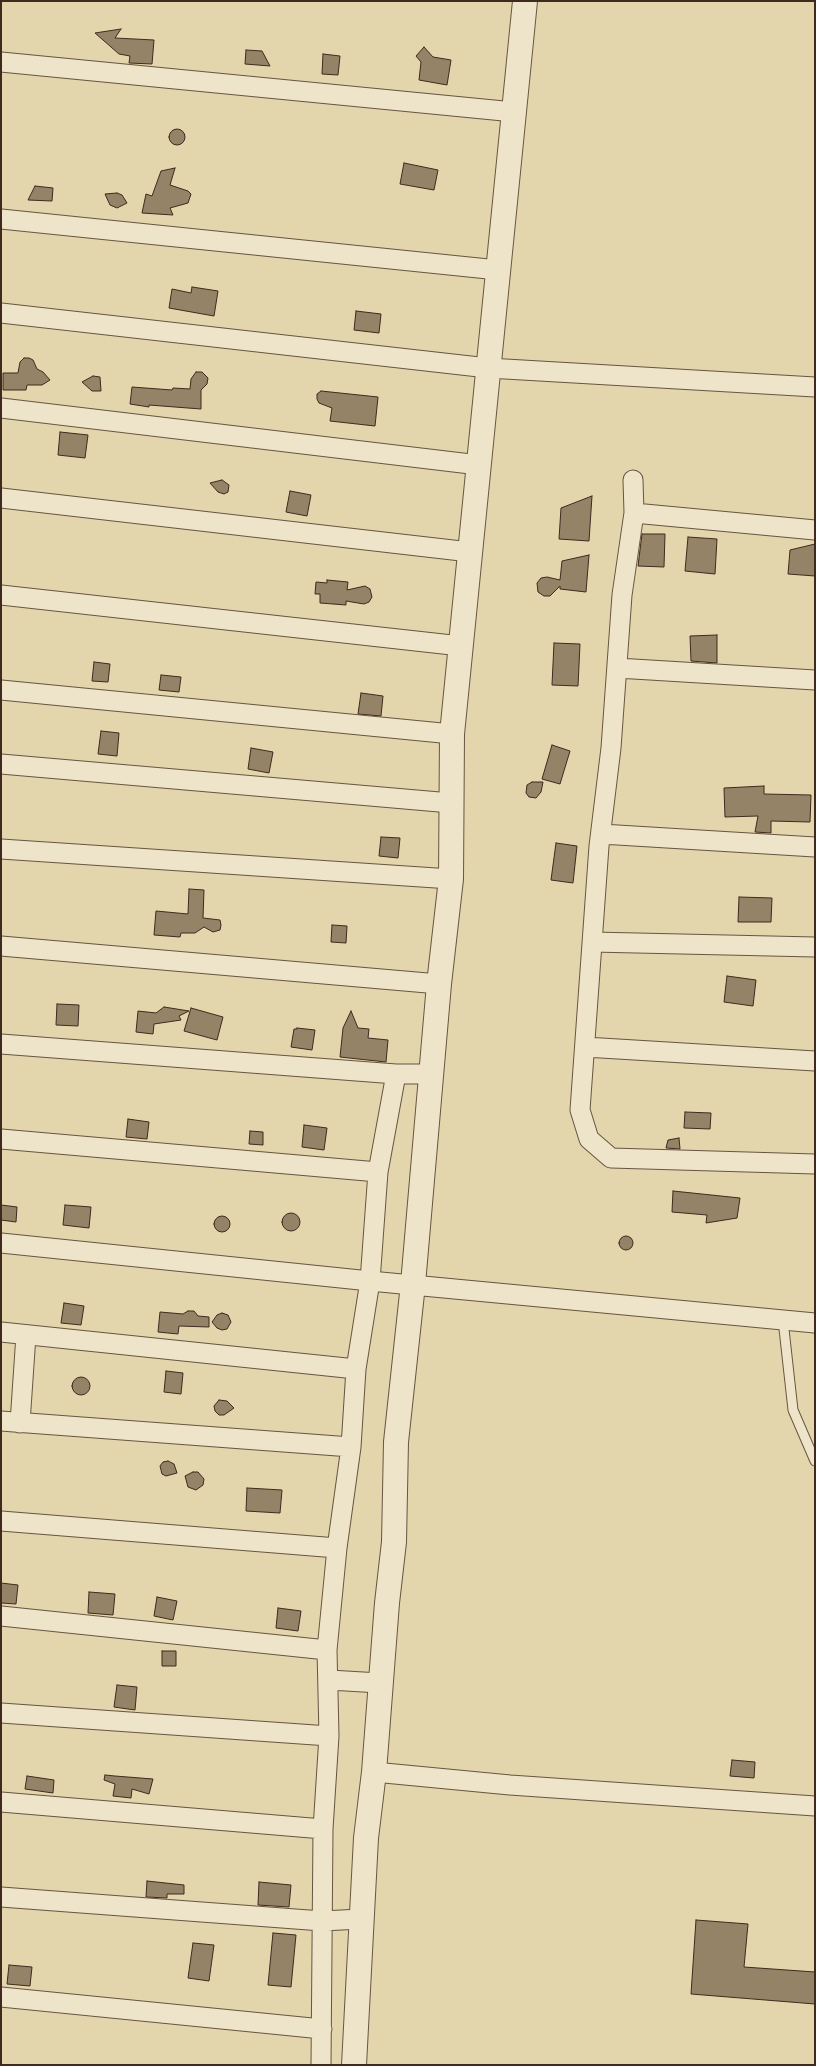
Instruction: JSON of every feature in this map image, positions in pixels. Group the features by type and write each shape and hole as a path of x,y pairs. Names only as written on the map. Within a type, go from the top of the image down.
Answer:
{"street":[{"path":"354,2065 366,1838 374,1772 380,1683 394,1542 396,1442 413,1284 439,984 451,879 452,734 525,1"},
{"path":"1,62 514,112"},
{"path":"1,219 498,270"},
{"path":"1,313 488,368 815,387"},
{"path":"1,408 479,466"},
{"path":"633,480 634,513 622,595 611,748 601,834 592,942 580,1110 589,1139 612,1158 815,1164"},
{"path":"1,498 470,552"},
{"path":"634,513 815,530"},
{"path":"1,596 461,646"},
{"path":"617,668 815,680"},
{"path":"1,690 452,734"},
{"path":"1,764 452,803"},
{"path":"601,834 815,847"},
{"path":"1,849 451,879"},
{"path":"592,942 815,948"},
{"path":"1,946 439,984"},
{"path":"1,1044 396,1074 432,1074"},
{"path":"585,1047 815,1061"},
{"path":"321,2065 323,1829 329,1736 327,1650 337,1548 351,1447 356,1369 370,1281 378,1172 396,1074"},
{"path":"1,1139 378,1172"},
{"path":"1,1243 370,1281 815,1323"},
{"path":"1,1332 356,1369"},
{"path":"20,1423 26,1335"},
{"path":"1,1421 351,1447"},
{"path":"1,1521 337,1548"},
{"path":"1,1616 327,1650"},
{"path":"329,1680 380,1683"},
{"path":"1,1713 329,1736"},
{"path":"374,1772 510,1784 815,1806"},
{"path":"1,1802 323,1829"},
{"path":"1,1897 322,1921 361,1919"},
{"path":"1,1997 322,2029"}],"lane":[{"path":"783,1320 793,1410 815,1460"}],"building":[{"path":"121,29 115,38 154,40 152,64 129,63 130,56 119,54 95,33"},
{"path":"424,47 433,57 451,60 447,85 419,80 421,62 416,56"},
{"path":"246,50 262,51 270,66 245,64"},
{"path":"323,54 340,56 338,75 322,74"},
{"path":"177,129 183,131 185,137 183,143 177,145 171,143 169,137 171,131"},
{"path":"404,163 438,170 434,190 400,184"},
{"path":"175,168 170,185 188,191 191,194 188,203 170,208 173,215 142,213 146,194 152,196 161,171"},
{"path":"35,186 53,188 52,201 28,200"},
{"path":"117,193 122,195 127,203 117,208 110,205 105,194"},
{"path":"192,287 218,291 214,316 169,308 172,289 191,293"},
{"path":"356,311 381,314 379,333 354,330"},
{"path":"24,358 33,360 37,369 43,372 50,380 42,385 27,385 26,390 3,390 3,373 18,373 20,362"},
{"path":"196,372 202,372 208,378 207,384 201,390 201,409 149,405 149,407 130,404 132,387 172,390 173,388 190,389 191,379"},
{"path":"93,376 100,377 101,391 92,391 82,382"},
{"path":"321,391 378,397 375,426 330,421 332,408 319,403 317,399 317,394"},
{"path":"60,432 88,435 85,458 58,455"},
{"path":"222,480 229,485 228,492 224,494 218,492 210,483"},
{"path":"290,491 311,495 307,516 286,512"},
{"path":"592,496 589,541 559,539 561,508"},
{"path":"642,534 665,534 664,567 638,566"},
{"path":"688,537 717,539 715,574 685,571"},
{"path":"815,544 815,576 788,574 790,550"},
{"path":"589,555 586,592 560,589 560,586 550,596 544,596 538,592 537,583 541,578 547,577 560,580 562,561"},
{"path":"327,580 348,582 347,590 365,586 370,589 372,597 369,602 364,604 346,601 346,605 320,603 320,594 315,594 316,582 327,583"},
{"path":"717,635 717,663 691,661 690,636"},
{"path":"554,643 580,644 578,686 552,685"},
{"path":"94,662 110,664 108,682 92,681"},
{"path":"161,675 181,677 179,692 159,690"},
{"path":"361,693 383,696 381,716 358,714"},
{"path":"101,731 119,733 117,756 98,754"},
{"path":"552,745 570,751 560,784 542,779"},
{"path":"251,748 273,752 269,773 248,769"},
{"path":"532,782 543,782 541,792 536,798 529,797 526,793 527,785"},
{"path":"764,786 764,794 811,795 810,822 771,821 771,833 755,832 758,816 725,817 724,788"},
{"path":"381,837 400,838 398,858 379,856"},
{"path":"556,843 577,846 573,883 551,880"},
{"path":"189,889 204,890 203,918 220,920 220,930 213,932 204,927 195,933 181,933 180,937 154,935 156,911 188,914"},
{"path":"739,897 772,898 771,922 738,922"},
{"path":"332,925 347,926 346,943 331,942"},
{"path":"727,976 756,980 753,1006 724,1002"},
{"path":"57,1004 79,1005 78,1026 56,1025"},
{"path":"164,1007 189,1011 179,1016 181,1020 154,1024 153,1034 136,1032 138,1011 156,1013"},
{"path":"191,1008 223,1017 217,1040 184,1031"},
{"path":"351,1011 358,1028 369,1029 368,1038 388,1040 386,1062 340,1057 343,1028"},
{"path":"294,1029 315,1030 312,1050 291,1047"},
{"path":"685,1112 711,1113 710,1129 684,1128"},
{"path":"128,1119 149,1122 147,1139 126,1137"},
{"path":"304,1125 327,1128 324,1150 302,1147"},
{"path":"250,1131 263,1132 263,1145 249,1144"},
{"path":"679,1138 680,1149 666,1148 668,1140"},
{"path":"673,1191 740,1198 737,1218 706,1223 707,1215 672,1212"},
{"path":"1,1205 17,1207 16,1222 1,1220"},
{"path":"65,1205 91,1207 89,1228 63,1225"},
{"path":"291,1213 297,1216 300,1222 297,1228 291,1231 285,1228 282,1222 285,1216"},
{"path":"222,1216 228,1218 230,1224 228,1230 222,1232 216,1230 214,1224 216,1218"},
{"path":"623,1236 629,1236 633,1243 629,1250 623,1250 619,1246 619,1240"},
{"path":"64,1303 84,1306 81,1325 61,1323"},
{"path":"188,1311 194,1311 198,1316 209,1317 209,1327 179,1326 178,1334 158,1332 160,1312 183,1314"},
{"path":"222,1313 228,1315 231,1322 227,1329 222,1330 217,1328 212,1322 217,1315"},
{"path":"166,1371 183,1373 181,1394 164,1392"},
{"path":"81,1377 87,1380 90,1386 87,1392 81,1395 75,1392 72,1386 75,1380"},
{"path":"219,1400 227,1401 234,1408 224,1415 219,1415 215,1411 214,1406"},
{"path":"168,1461 174,1464 177,1473 166,1476 162,1474 160,1466 163,1462"},
{"path":"198,1472 204,1479 203,1485 196,1490 188,1487 185,1476"},
{"path":"247,1488 282,1490 280,1513 246,1511"},
{"path":"1,1583 18,1585 16,1604 1,1603"},
{"path":"89,1592 115,1594 113,1615 88,1613"},
{"path":"157,1597 177,1601 173,1620 154,1616"},
{"path":"278,1608 301,1611 298,1631 276,1628"},
{"path":"162,1651 176,1651 176,1666 162,1666"},
{"path":"117,1685 137,1687 135,1710 114,1707"},
{"path":"732,1760 755,1762 754,1778 730,1776"},
{"path":"105,1775 153,1779 149,1794 132,1789 131,1798 113,1796 115,1784 104,1780"},
{"path":"27,1776 54,1780 53,1793 25,1789"},
{"path":"147,1881 184,1885 184,1894 167,1894 167,1898 146,1897"},
{"path":"259,1882 291,1885 289,1907 258,1905"},
{"path":"696,1920 748,1924 744,1967 815,1972 815,2004 691,1994"},
{"path":"273,1933 296,1935 291,1987 268,1985"},
{"path":"193,1943 214,1945 209,1981 188,1978"},
{"path":"9,1965 32,1967 30,1986 7,1984"}]}
